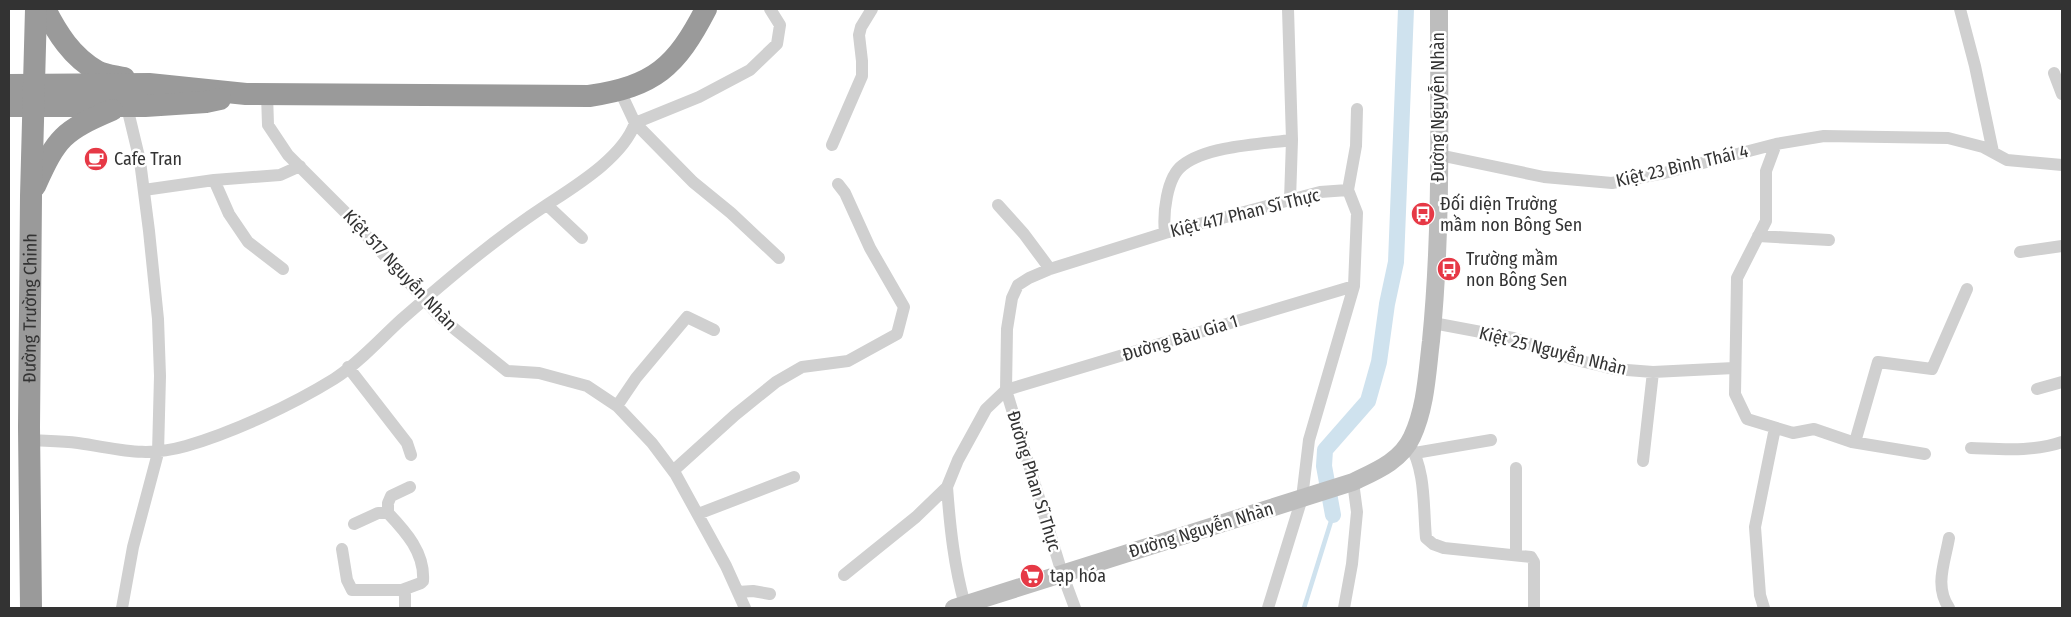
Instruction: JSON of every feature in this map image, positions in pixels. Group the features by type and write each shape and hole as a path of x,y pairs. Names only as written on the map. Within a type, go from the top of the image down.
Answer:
{"highway":[{"name":"Đường Trường Chinh","path":"31,608 29,440 31,196 36,9"},
{"path":"45,9 58,36 98,72 149,84 257,94 589,96 620,91 637,85 657,74 678,56 703,12"},
{"path":"9,106 34,96 149,84"},
{"path":"9,85 34,96 124,107 206,102 257,94"},
{"path":"31,196 48,158 62,137 84,122 124,107"}],"street":[{"path":"29,440 78,443 131,452 158,453 188,446 247,423 336,378 484,248 576,186 607,160 631,134 635,123 699,97 750,70 778,44 780,25 770,9"},
{"path":"832,145 862,76 859,35 861,27 872,9"},
{"path":"1288,9 1292,140 1290,200"},
{"name":"Đường Nguyễn Nhàn","path":"960,607 1350,483 1384,467 1412,448 1426,387 1436,294 1439,155 1439,9"},
{"path":"1960,9 1975,66 1993,152"},
{"path":"2054,73 2062,94"},
{"path":"620,91 635,123 693,182 731,213 779,258"},
{"name":"Kiệt 517 Nguyễn Nhàn","path":"257,94 268,125 288,156 353,221 441,318 507,371 540,373 586,386 617,406 652,443 675,473 698,514 745,608"},
{"path":"122,608 133,548 158,453 160,376 158,319 144,190 140,161 124,107"},
{"path":"1268,608 1309,496 1309,440 1354,286 1357,213 1348,190 1356,146 1357,109"},
{"name":"Kiệt 23 Bình Thái 4","path":"1439,155 1544,177 1612,183 1664,173 1776,144 1824,136 1948,138 1982,147 2007,160 2062,165"},
{"path":"1165,233 1163,217 1168,194 1176,173 1182,165 1196,158 1228,148 1292,140"},
{"name":"Kiệt 23 Bình Thái 4","path":"1776,144 1766,171 1766,221 1737,278 1735,394 1747,419 1793,433 1814,430 1856,442 1925,454"},
{"path":"144,190 214,180 280,175 300,166"},
{"path":"214,180 228,214 248,242 283,269"},
{"path":"675,473 735,416 776,382 802,367 848,361 897,334 904,306 870,248 845,193 838,184"},
{"name":"Kiệt 417 Phan Sĩ Thực","path":"1006,390 1007,329 1012,298 1018,285 1029,278 1050,269 1165,233 1320,192 1348,190"},
{"path":"546,205 582,238"},
{"path":"998,205 1024,234 1050,269"},
{"path":"1758,236 1829,240"},
{"path":"2020,252 2062,246"},
{"name":"Đường Bàu Gia 1","path":"1006,390 1354,286"},
{"path":"1856,442 1878,362 1932,369 1967,289"},
{"path":"617,406 636,378 687,316 714,330"},
{"name":"Kiệt 25 Nguyễn Nhàn","path":"1433,323 1513,338 1573,359 1614,369 1653,372 1734,368"},
{"path":"348,367 407,443 412,455"},
{"path":"1642,461 1653,372"},
{"path":"2037,389 2062,382"},
{"path":"844,575 916,517 947,487 958,460 986,409 1006,390"},
{"name":"Đường Phan Sĩ Thực","path":"1006,390 1062,573 1075,608"},
{"path":"1764,608 1760,595 1756,527 1775,428"},
{"path":"1491,440 1412,448 1421,470 1426,538 1433,544 1444,548 1531,557 1534,562 1534,608"},
{"path":"1972,448 2008,450 2045,447 2062,442"},
{"path":"1516,468 1516,554"},
{"path":"698,514 794,477"},
{"path":"1344,608 1352,564 1357,512 1350,483"},
{"path":"342,549 347,580 352,590 402,590 421,583 424,574 415,545 388,512 388,503 391,496 410,487"},
{"path":"947,487 951,541 960,607"},
{"path":"354,524 378,513 388,512"},
{"path":"1949,538 1940,586 1943,600 1949,608"},
{"path":"402,590 405,595 405,608"},
{"path":"738,592 753,591 770,594"}],"waterway":[{"path":"1333,515 1324,466 1325,450 1368,401 1379,362 1387,304 1396,262 1406,9"},
{"path":"1304,608 1333,515"}],"place":[{"name":"Cafe Tran","path":"96,159"},
{"name":"Đối diện Trường mầm non Bông Sen","path":"1423,214"},
{"name":"Trường mầm non Bông Sen","path":"1449,269"},
{"name":"tạp hóa","path":"1032,576"}]}
